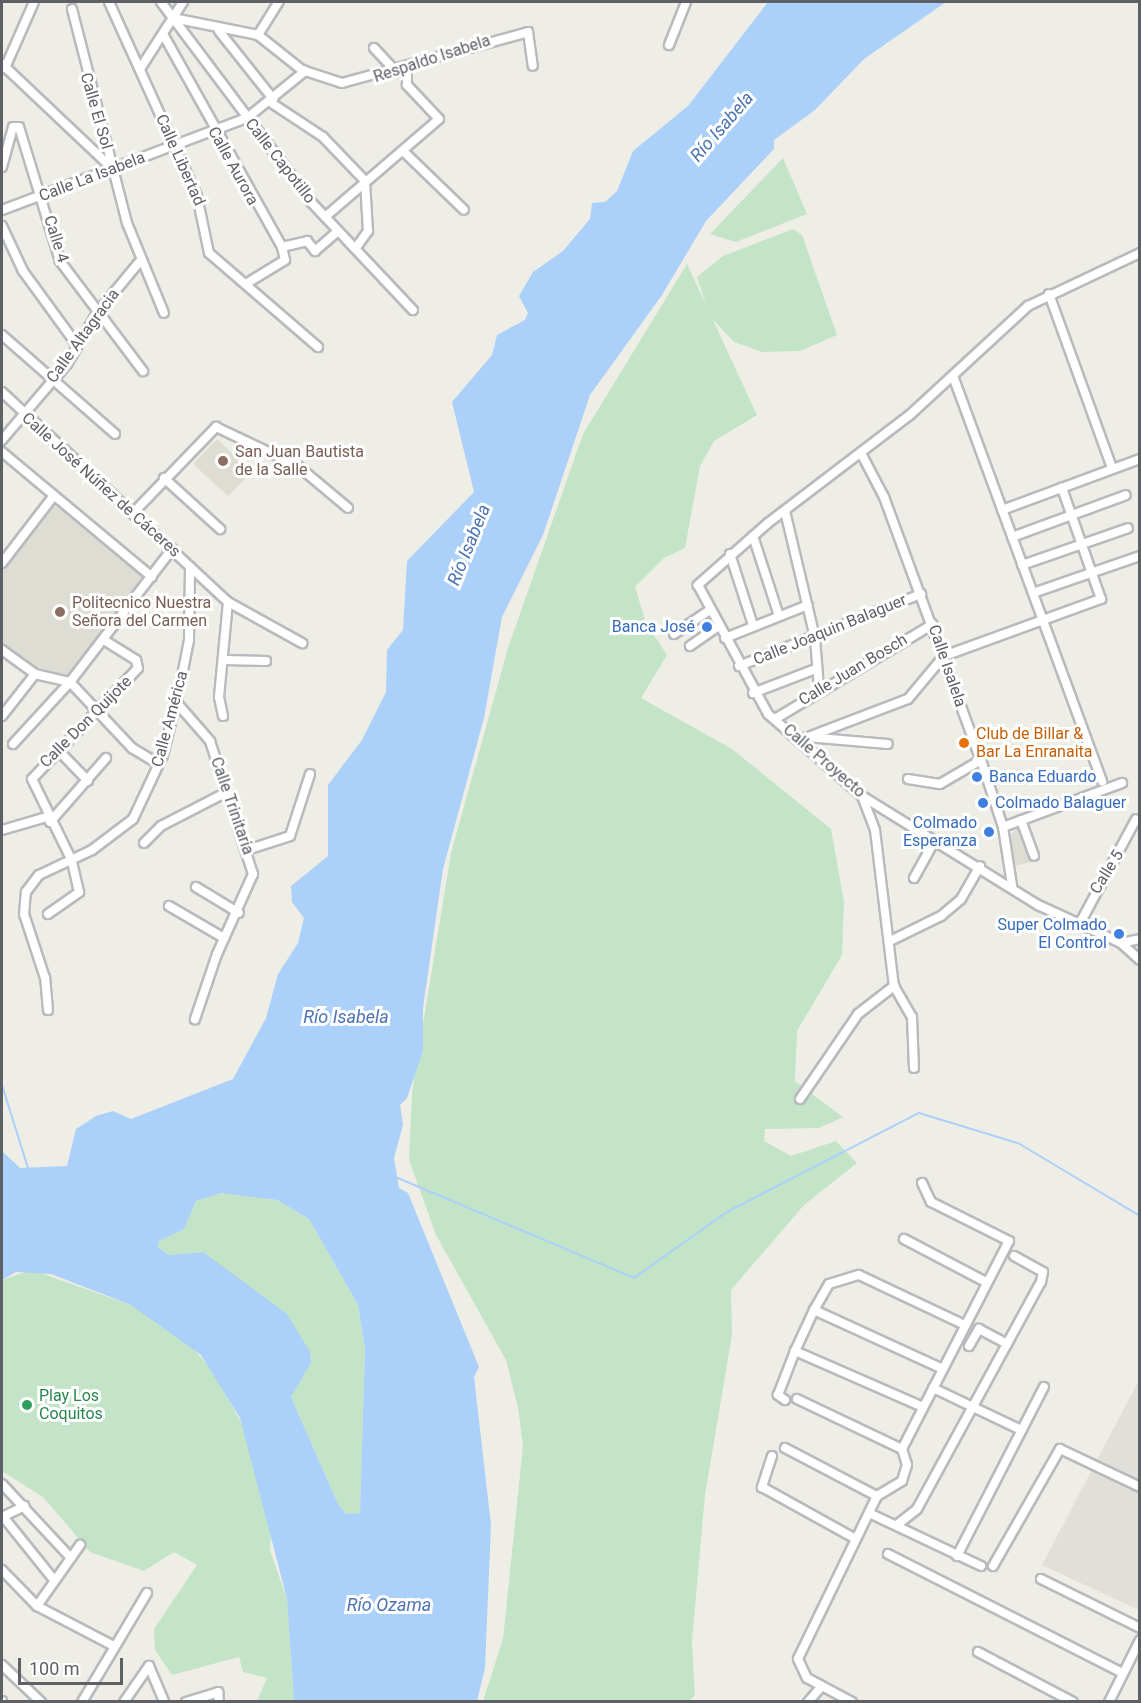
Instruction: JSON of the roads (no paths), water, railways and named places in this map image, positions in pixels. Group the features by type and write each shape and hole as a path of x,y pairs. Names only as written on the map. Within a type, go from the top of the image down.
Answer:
{"street":[{"path":"34,2 3,66 111,167"},
{"name":"Calle Libertad","path":"109,2 202,210 203,242 249,282 258,300 318,347"},
{"name":"Calle Capotillo","path":"161,2 247,118 337,232 413,310"},
{"path":"140,69 183,2"},
{"path":"173,18 219,31 258,35 279,2"},
{"path":"669,45 686,2"},
{"name":"Calle El Sol","path":"72,9 111,167 141,260 164,313"},
{"path":"219,31 272,100 323,137 365,181 368,231 355,249"},
{"name":"Respaldo Isabela","path":"258,35 306,72 342,83 396,72 465,46 528,32 534,66"},
{"name":"Calle Aurora","path":"163,34 213,132 282,247"},
{"path":"374,48 396,72"},
{"path":"325,217 365,181 404,152 439,117 407,85 407,68"},
{"name":"Calle La Isabela","path":"2,210 111,167 247,118 306,72"},
{"name":"Calle 4","path":"2,167 13,127 27,141 60,261 143,371"},
{"path":"404,152 464,210"},
{"path":"2,226 23,271 77,345"},
{"path":"249,282 285,260 282,247 308,241 315,251 337,232"},
{"path":"753,625 730,554 861,453 953,376 1006,323 1049,294 1140,253"},
{"name":"Calle Altagracia","path":"2,440 53,379 97,312 141,260"},
{"path":"1049,294 1112,468"},
{"path":"2,335 115,434"},
{"path":"953,376 1102,782"},
{"name":"Calle José Núñez de Cáceres","path":"2,392 23,414 134,513 228,602 302,643"},
{"path":"134,513 164,478 216,427 298,466 348,508"},
{"path":"2,452 52,498 152,577"},
{"name":"Calle Isalela","path":"861,453 933,624 981,760 1003,827 1012,885"},
{"path":"1002,510 1140,459"},
{"path":"164,478 220,529"},
{"path":"805,738 908,699 944,656 1101,599 1062,488"},
{"path":"1012,537 1126,495"},
{"path":"2,563 52,498"},
{"path":"785,511 816,638 816,669 819,688"},
{"path":"1022,565 1128,528"},
{"path":"753,536 779,616"},
{"path":"14,744 70,682 172,549"},
{"name":"Calle Proyecto","path":"730,554 699,580 710,610 753,693 775,719 805,738 862,796 1079,925 1121,944 1140,960"},
{"path":"1032,593 1140,556"},
{"name":"Calle América","path":"48,1010 45,978 24,914 33,879 72,861 128,825 159,764 176,702 189,640 190,567"},
{"name":"Calle Joaquin Balaguer","path":"739,666 816,638 921,594"},
{"path":"223,716 219,697 226,660 228,602"},
{"path":"725,638 808,605"},
{"path":"674,634 710,610"},
{"name":"Calle Juan Bosch","path":"775,719 819,688 933,624"},
{"path":"690,646 719,626"},
{"name":"Calle Don Quijote","path":"48,820 33,783 33,775 122,689 138,668 136,660 103,639"},
{"path":"2,651 35,674 70,682 96,712 142,756 159,764"},
{"path":"226,660 266,661"},
{"path":"753,693 816,669"},
{"path":"2,716 35,674"},
{"name":"Calle Trinitaria","path":"176,702 210,741 225,793 247,849 252,885 224,938 195,1019"},
{"path":"805,738 888,744"},
{"path":"58,750 88,781"},
{"path":"2,830 48,820 88,781 106,758"},
{"path":"908,779 940,784 981,760"},
{"path":"247,849 290,836 310,774"},
{"path":"1003,827 1122,783"},
{"path":"144,843 161,826 225,793"},
{"path":"862,796 875,830 894,986 912,1017 914,1068"},
{"name":"Calle 5","path":"1079,925 1136,819"},
{"path":"48,820 72,861 79,894 48,914"},
{"path":"1021,820 1034,856"},
{"path":"914,878 935,840"},
{"path":"890,941 941,916 961,899 980,866"},
{"path":"196,887 239,913"},
{"path":"169,906 224,938"},
{"path":"1121,944 1140,939"},
{"path":"800,1099 858,1014 894,986"},
{"path":"852,1701 822,1686 800,1669 800,1654 877,1496 902,1481 907,1465 902,1449 1008,1238 931,1202 922,1183"},
{"path":"904,1239 986,1282"},
{"path":"898,1524 918,1509 1043,1276 1014,1256"},
{"path":"785,1401 778,1395 795,1351 829,1284 859,1275 965,1325"},
{"path":"814,1310 943,1369"},
{"path":"969,1346 978,1329 1007,1344"},
{"path":"795,1351 923,1407"},
{"path":"957,1556 1044,1387"},
{"path":"933,1388 1021,1430"},
{"path":"797,1399 902,1449"},
{"path":"785,1448 877,1496"},
{"path":"993,1566 1060,1449 1140,1487"},
{"path":"772,1456 762,1487 856,1539"},
{"path":"2,1484 71,1558"},
{"path":"24,1506 3,1518 54,1580"},
{"path":"869,1513 898,1524 957,1556 981,1566"},
{"path":"37,1606 80,1545"},
{"path":"888,1554 1123,1673"},
{"path":"2,1570 37,1606 112,1645"},
{"path":"1041,1580 1140,1628"},
{"path":"82,1701 112,1645 147,1593"},
{"path":"1109,1701 1140,1640"},
{"path":"978,1652 1073,1701"},
{"path":"2,1665 41,1701"},
{"path":"124,1701 149,1666 164,1701"},
{"path":"808,1701 822,1686"},
{"path":"186,1701 218,1692 219,1701"}],"water":[{"path":"768,2 946,2 864,59 815,110 774,140 774,149 706,221 662,295 590,395 543,535 502,617 484,718 443,869 423,1008 423,1051 407,1098 400,1105 403,1125 394,1158 399,1188 408,1193 479,1367 474,1377 491,1525 485,1668 477,1701 294,1701 287,1599 240,1418 201,1355 131,1305 51,1274 16,1272 2,1280 2,1151 20,1168 67,1166 76,1129 96,1116 113,1111 131,1119 233,1079 266,1018 278,974 298,943 304,918 292,902 291,886 328,856 328,785 362,740 386,692 387,650 403,630 407,561 474,492 452,402 492,355 497,335 525,320 528,313 519,296 533,272 563,251 590,219 592,203 605,202 617,191 633,151 688,106","holes":["221,1193 277,1200 309,1219 358,1305 365,1348 360,1513 346,1514 338,1504 291,1397 311,1363 310,1352 287,1314 203,1252 169,1255 158,1247 159,1241 184,1229 196,1201"]}],"waterway":[{"path":"2,1085 29,1171"},
{"path":"393,1176 634,1278 727,1212 919,1113 1018,1143 1140,1216"}],"place":[{"name":"San Juan Bautista de la Salle","path":"223,461"},
{"name":"Politecnico Nuestra Señora del Carmen","path":"60,612"},
{"name":"Banca José","path":"707,627"},
{"name":"Club de Billar & Bar La Enranaita","path":"964,743"},
{"name":"Banca Eduardo","path":"977,777"},
{"name":"Colmado Balaguer","path":"983,803"},
{"name":"Colmado Esperanza","path":"989,832"},
{"name":"Super Colmado El Control","path":"1119,934"},
{"name":"Play Los Coquitos","path":"27,1405"}],"water label":[{"name":"Río Isabela","path":"722,127"},
{"name":"Río Isabela","path":"469,545"},
{"name":"Río Isabela","path":"346,1017"},
{"name":"Río Ozama","path":"389,1605"}]}
